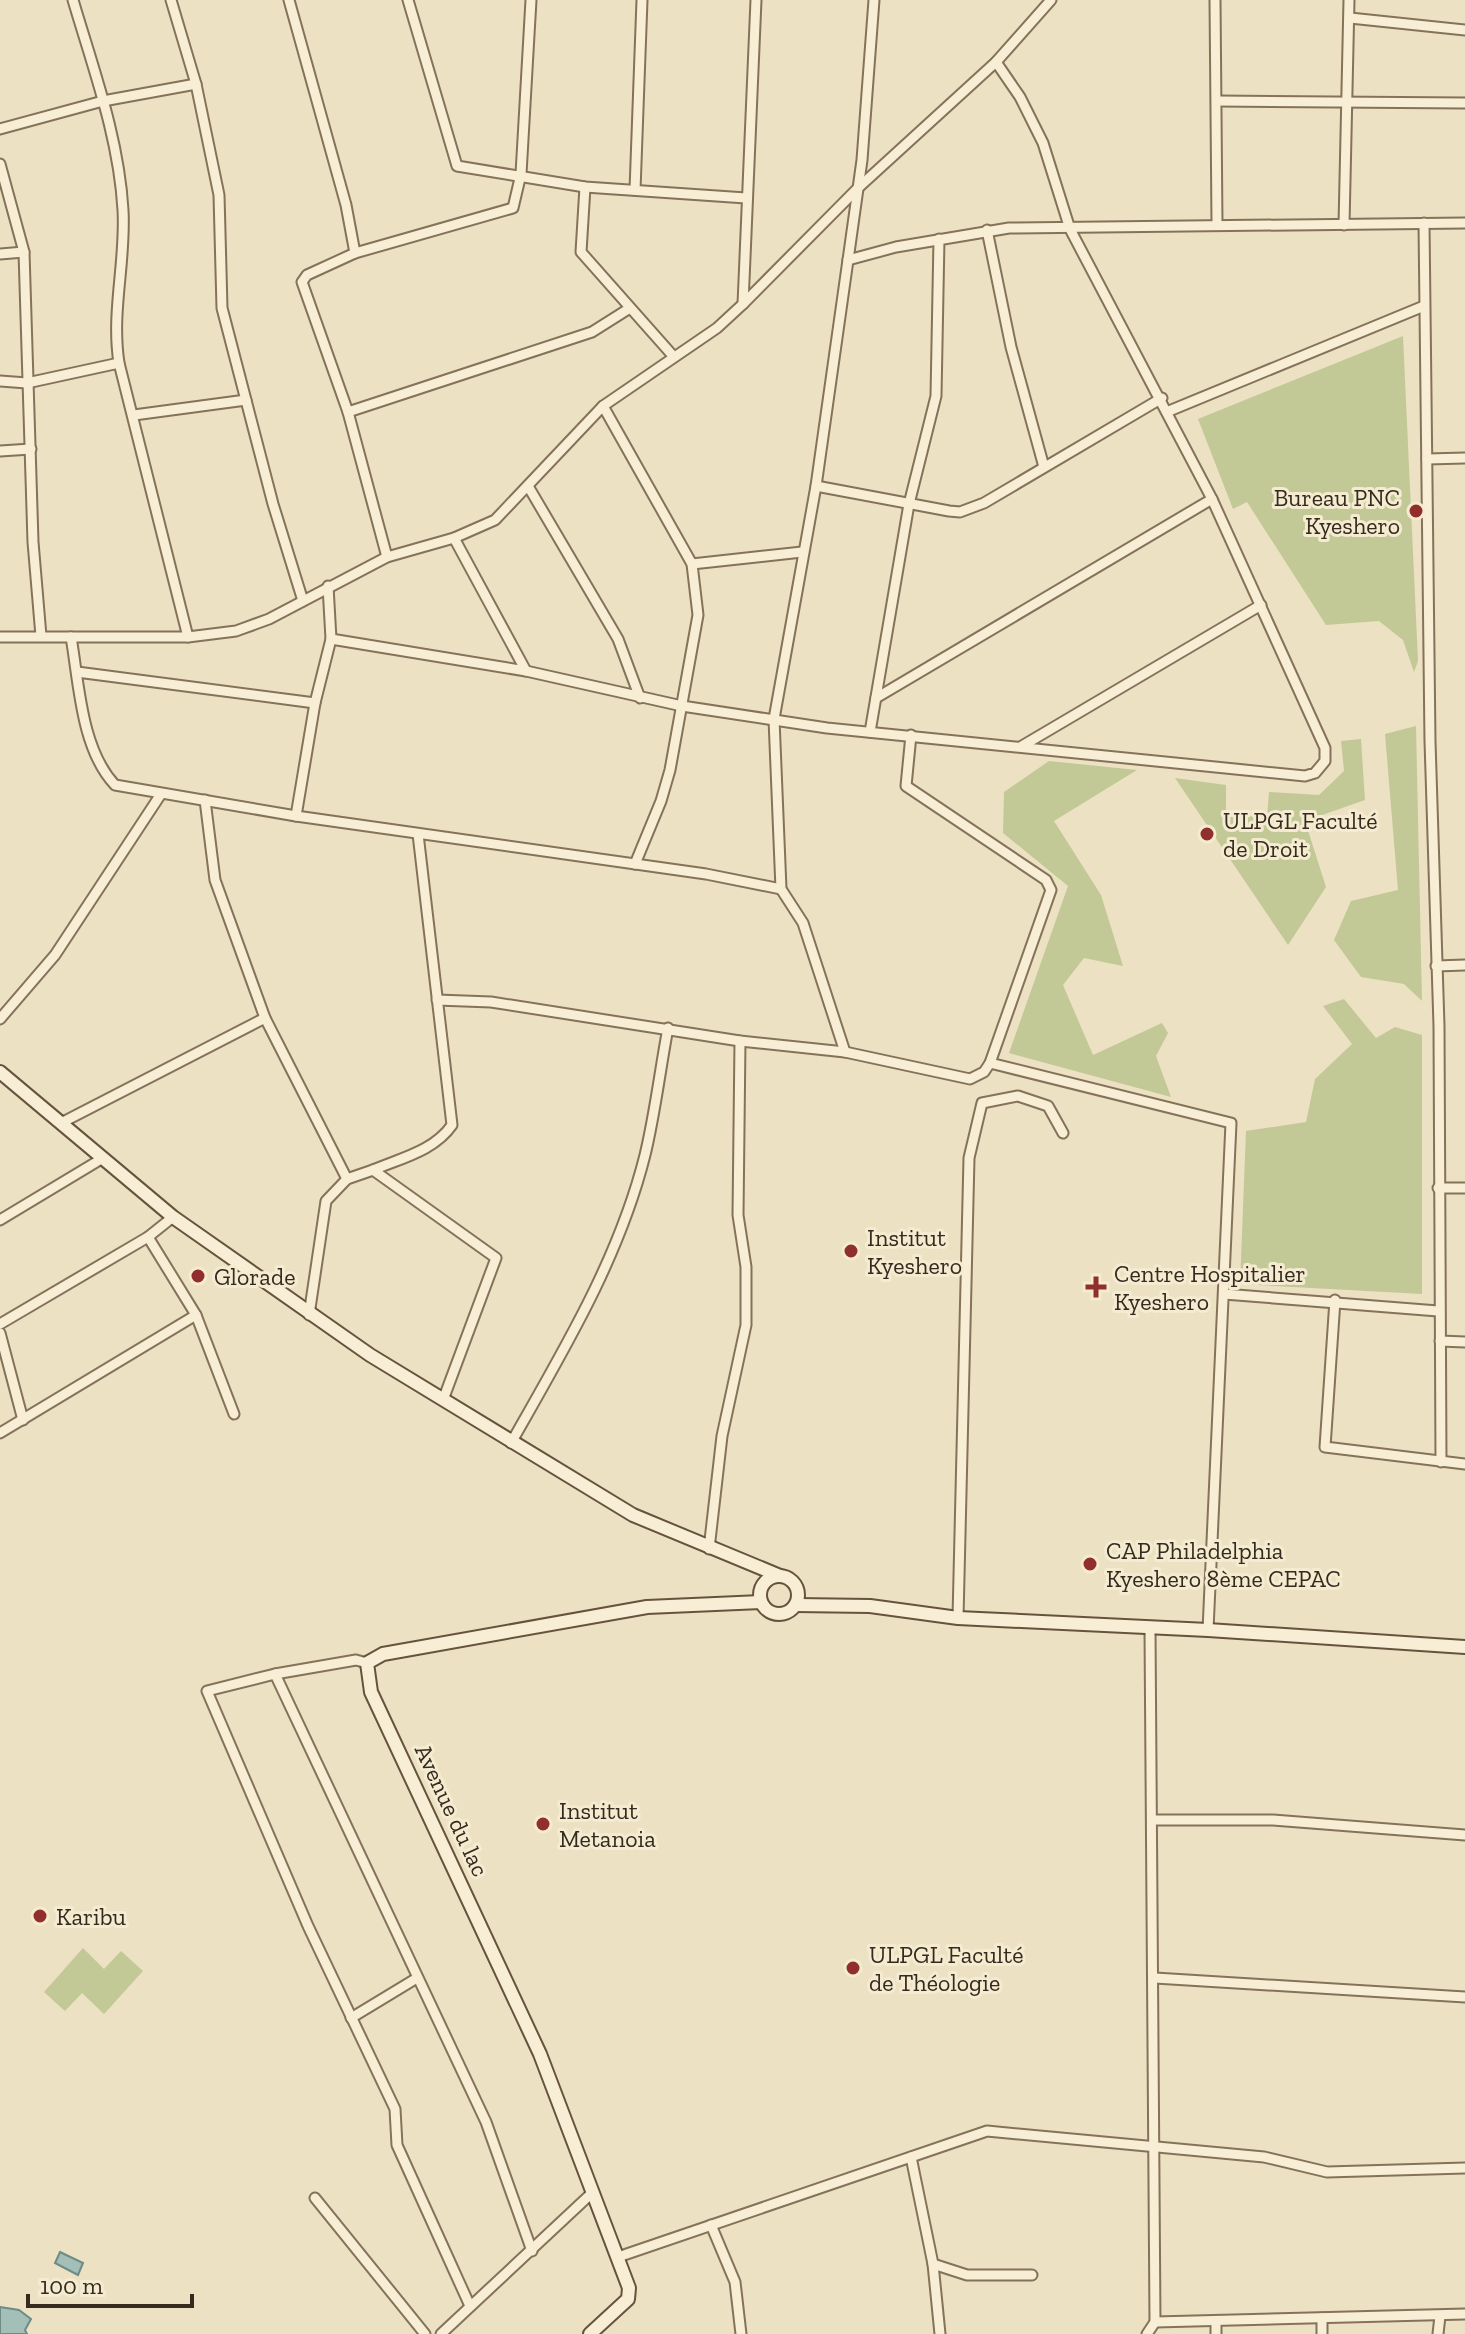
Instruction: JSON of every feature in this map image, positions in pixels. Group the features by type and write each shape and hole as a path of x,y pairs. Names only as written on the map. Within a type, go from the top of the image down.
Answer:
{"main road":[{"path":"0,1072 173,1217 309,1315 511,1443 633,1515 780,1576 794,1584 798,1594 796,1605 788,1612 777,1614 767,1611 761,1602 760,1591 765,1581 780,1576"},
{"path":"367,1663 383,1654 647,1607 761,1602"},
{"path":"796,1605 870,1606 958,1618 1465,1647"},
{"name":"Avenue du lac","path":"367,1663 371,1692 540,2054 629,2288 628,2299 590,2334"}],"street":[{"path":"73,0 118,163 123,206 123,246 114,317 119,363 188,637"},
{"path":"171,0 196,84 219,195 219,291 246,400 303,601"},
{"path":"289,0 346,205 355,253"},
{"path":"408,0 453,163 461,167 521,174 585,187 746,198"},
{"path":"387,557 348,412 302,282 307,275 355,253 511,211 521,174 531,0"},
{"path":"635,190 642,0"},
{"path":"743,304 756,0"},
{"path":"845,1052 803,923 781,889 774,719 816,486 848,260 858,188 874,0"},
{"path":"0,637 188,637 236,631 269,619 387,557 454,538 495,520 603,406 717,328 743,304 858,188 996,62 1051,0"},
{"path":"1215,0 1217,223"},
{"path":"1344,225 1349,0"},
{"path":"1350,18 1465,30"},
{"path":"331,639 526,671 682,706 774,719 870,732 1305,776 1315,773 1325,761 1325,748 1261,605 1169,411 1070,229 1043,143 1020,97 996,62"},
{"path":"0,129 103,101 196,84"},
{"path":"1217,101 1465,103"},
{"path":"0,164 24,252 27,383 41,636"},
{"path":"585,187 581,252 674,357"},
{"path":"848,260 987,230 1217,223 1465,223"},
{"path":"1424,223 1441,1462"},
{"path":"987,230 1011,347 1044,467"},
{"path":"870,732 909,504 936,396 939,239"},
{"path":"0,254 24,252"},
{"path":"1169,411 1424,306"},
{"path":"348,412 592,332 630,308"},
{"path":"0,381 27,383 119,363"},
{"path":"816,486 960,512 984,503 1162,398"},
{"path":"134,415 246,400"},
{"path":"603,406 692,564 698,615 666,786 635,864"},
{"path":"0,451 31,449"},
{"path":"1427,459 1465,458"},
{"path":"528,486 618,639 640,698"},
{"path":"876,698 1212,499"},
{"path":"454,538 526,671"},
{"path":"692,564 802,552"},
{"path":"296,816 315,703 331,639 328,586"},
{"path":"1021,746 1261,605"},
{"path":"71,637 86,722 108,778 115,785 296,816 635,864 781,889"},
{"path":"77,672 315,703"},
{"path":"437,1000 491,1002 740,1041 845,1052 970,1079 984,1072 990,1063 1051,890 1046,880 906,786 911,735"},
{"path":"0,1019 55,955 161,794"},
{"path":"205,800 215,880 265,1018 347,1179"},
{"path":"309,1315 326,1201 347,1179 429,1147 442,1139 452,1125 418,834"},
{"path":"1436,966 1465,965"},
{"path":"61,1123 265,1018"},
{"path":"511,1443 596,1288 616,1238 645,1156 668,1028"},
{"path":"709,1549 722,1436 746,1325 746,1267 738,1215 740,1041"},
{"path":"990,1063 1231,1123 1208,1630"},
{"path":"958,1618 970,1235 969,1158 977,1114 982,1103 1018,1096 1048,1106 1063,1133"},
{"path":"0,1220 103,1158"},
{"path":"373,1170 496,1258 443,1400"},
{"path":"1438,1188 1465,1188"},
{"path":"0,1324 148,1237 173,1217"},
{"path":"148,1237 196,1315 234,1414"},
{"path":"1224,1294 1335,1300 1438,1311"},
{"path":"1335,1300 1323,1445 1329,1449 1465,1464"},
{"path":"0,1433 196,1315"},
{"path":"0,1333 23,1420"},
{"path":"1440,1341 1465,1342"},
{"path":"1147,2334 1155,2322 1155,1978 1150,1629"},
{"path":"367,1663 356,1660 275,1674 207,1691 351,2018 395,2109 397,2145 470,2306"},
{"path":"275,1674 486,2122 532,2251"},
{"path":"1152,1820 1273,1820 1465,1835"},
{"path":"351,2018 417,1978"},
{"path":"1155,1978 1465,1997"},
{"path":"618,2257 987,2131 1264,2157 1327,2172 1465,2168"},
{"path":"911,2157 933,2264 940,2334"},
{"path":"441,2334 593,2192"},
{"path":"315,2198 425,2334"},
{"path":"711,2225 735,2282 741,2334"},
{"path":"933,2264 967,2275 1032,2275"},
{"path":"1155,2322 1465,2314"},
{"path":"1438,2334 1440,2316"},
{"path":"1322,2318 1322,2334"},
{"path":"1216,2321 1216,2334"}],"green space":[{"path":"1403,336 1418,661 1414,672 1403,640 1379,621 1326,625 1247,502 1233,509 1198,419"},
{"path":"1416,726 1422,1001 1404,984 1361,977 1334,940 1351,901 1398,890 1385,734"},
{"path":"1361,739 1365,800 1305,821 1326,887 1288,945 1175,778 1226,785 1226,812 1267,818 1269,792 1319,795 1344,771 1341,741"},
{"path":"1049,761 1137,770 1054,821 1101,895 1123,966 1084,958 1063,985 1093,1055 1162,1023 1168,1033 1156,1056 1171,1097 1009,1053 1068,886 1003,833 1004,792"},
{"path":"1344,999 1376,1038 1395,1027 1422,1035 1422,1294 1240,1284 1246,1131 1306,1122 1315,1079 1352,1044 1323,1006"},
{"path":"83,1948 104,1969 121,1951 143,1971 104,2014 82,1993 65,2011 44,1992"}],"water":[{"path":"60,2252 83,2263 78,2275 55,2263"},
{"path":"0,2307 19,2310 31,2319 25,2330 27,2334 0,2334"}],"place":[{"name":"Bureau PNC Kyeshero","path":"1416,511"},
{"name":"ULPGL Faculté de Droit","path":"1207,834"},
{"name":"Institut Kyeshero","path":"851,1251"},
{"name":"Glorade","path":"198,1276"},
{"name":"Centre Hospitalier Kyeshero","path":"1096,1287"},
{"name":"CAP Philadelphia Kyeshero 8ème CEPAC","path":"1090,1564"},
{"name":"Institut Metanoia","path":"543,1824"},
{"name":"Karibu","path":"40,1916"},
{"name":"ULPGL Faculté de Théologie","path":"853,1968"}]}
